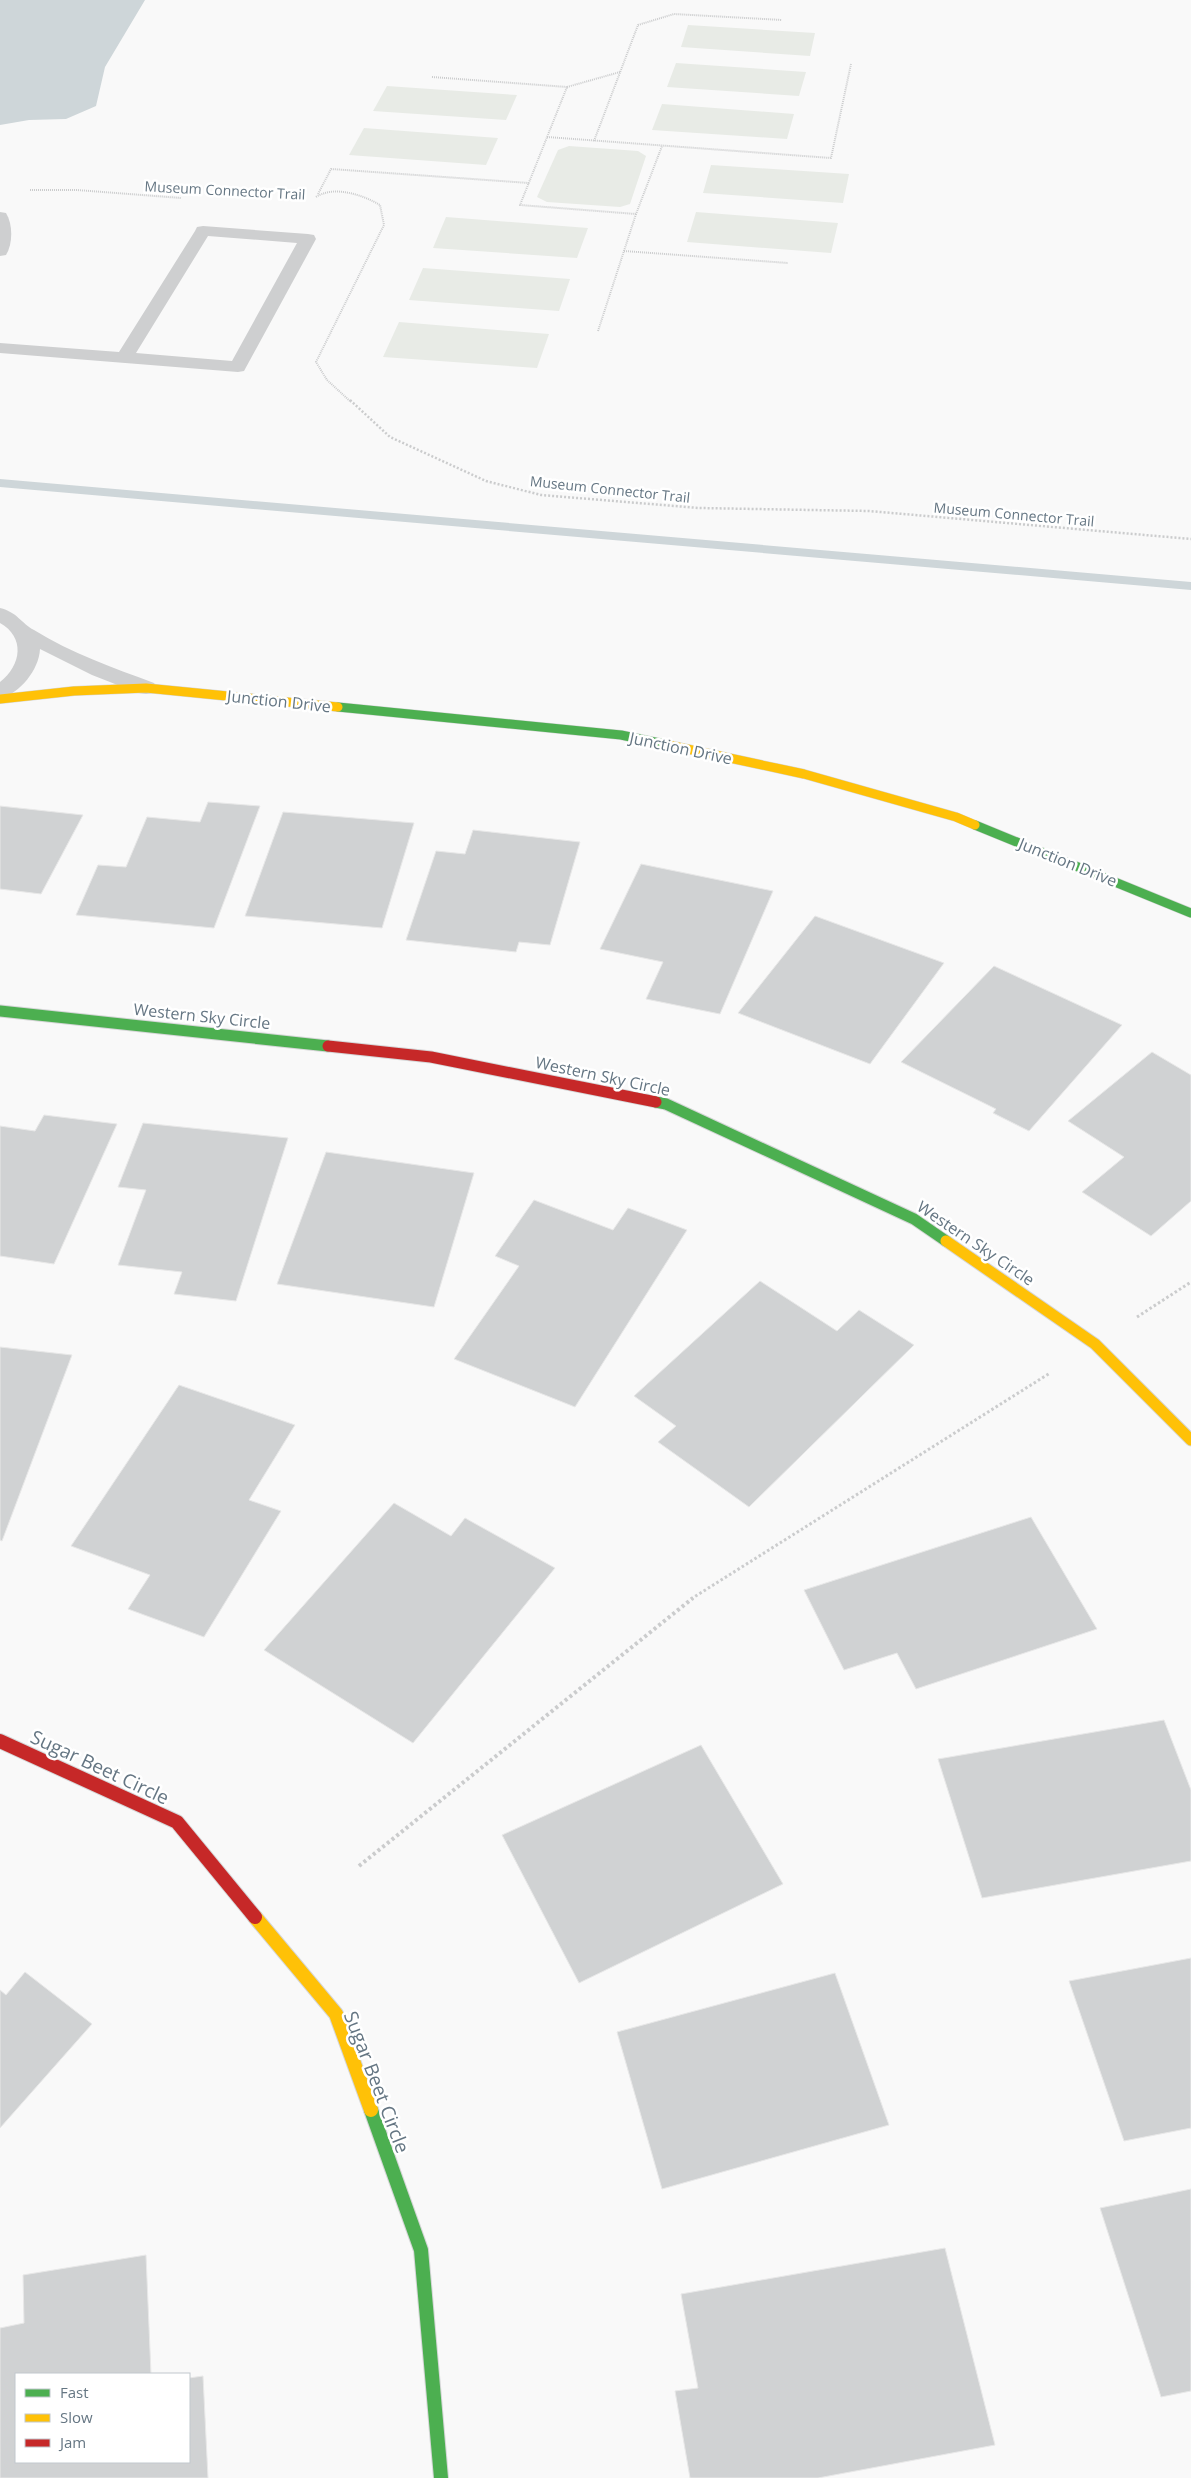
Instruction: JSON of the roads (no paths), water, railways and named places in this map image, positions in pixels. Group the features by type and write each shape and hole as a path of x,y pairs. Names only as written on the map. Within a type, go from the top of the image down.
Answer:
{"street":[{"path":"0,217 3,234 0,251"},
{"path":"0,348 124,358 238,367 308,239 203,231 124,358"},
{"name":"Junction Drive","path":"0,614 13,620 27,635 100,670 146,688"},
{"path":"0,692 9,686 24,670 30,652 27,635"},
{"name":"Junction Drive","path":"0,699 98,689 146,688 621,735 804,774 956,817 1191,913"},
{"name":"Western Sky Circle","path":"0,1011 431,1057 666,1104 914,1219 1095,1344 1191,1440"},
{"name":"Sugar Beet Circle","path":"0,1740 177,1822 336,2014 421,2250 441,2478"}],"waterway":[{"path":"0,483 1191,586"}]}
